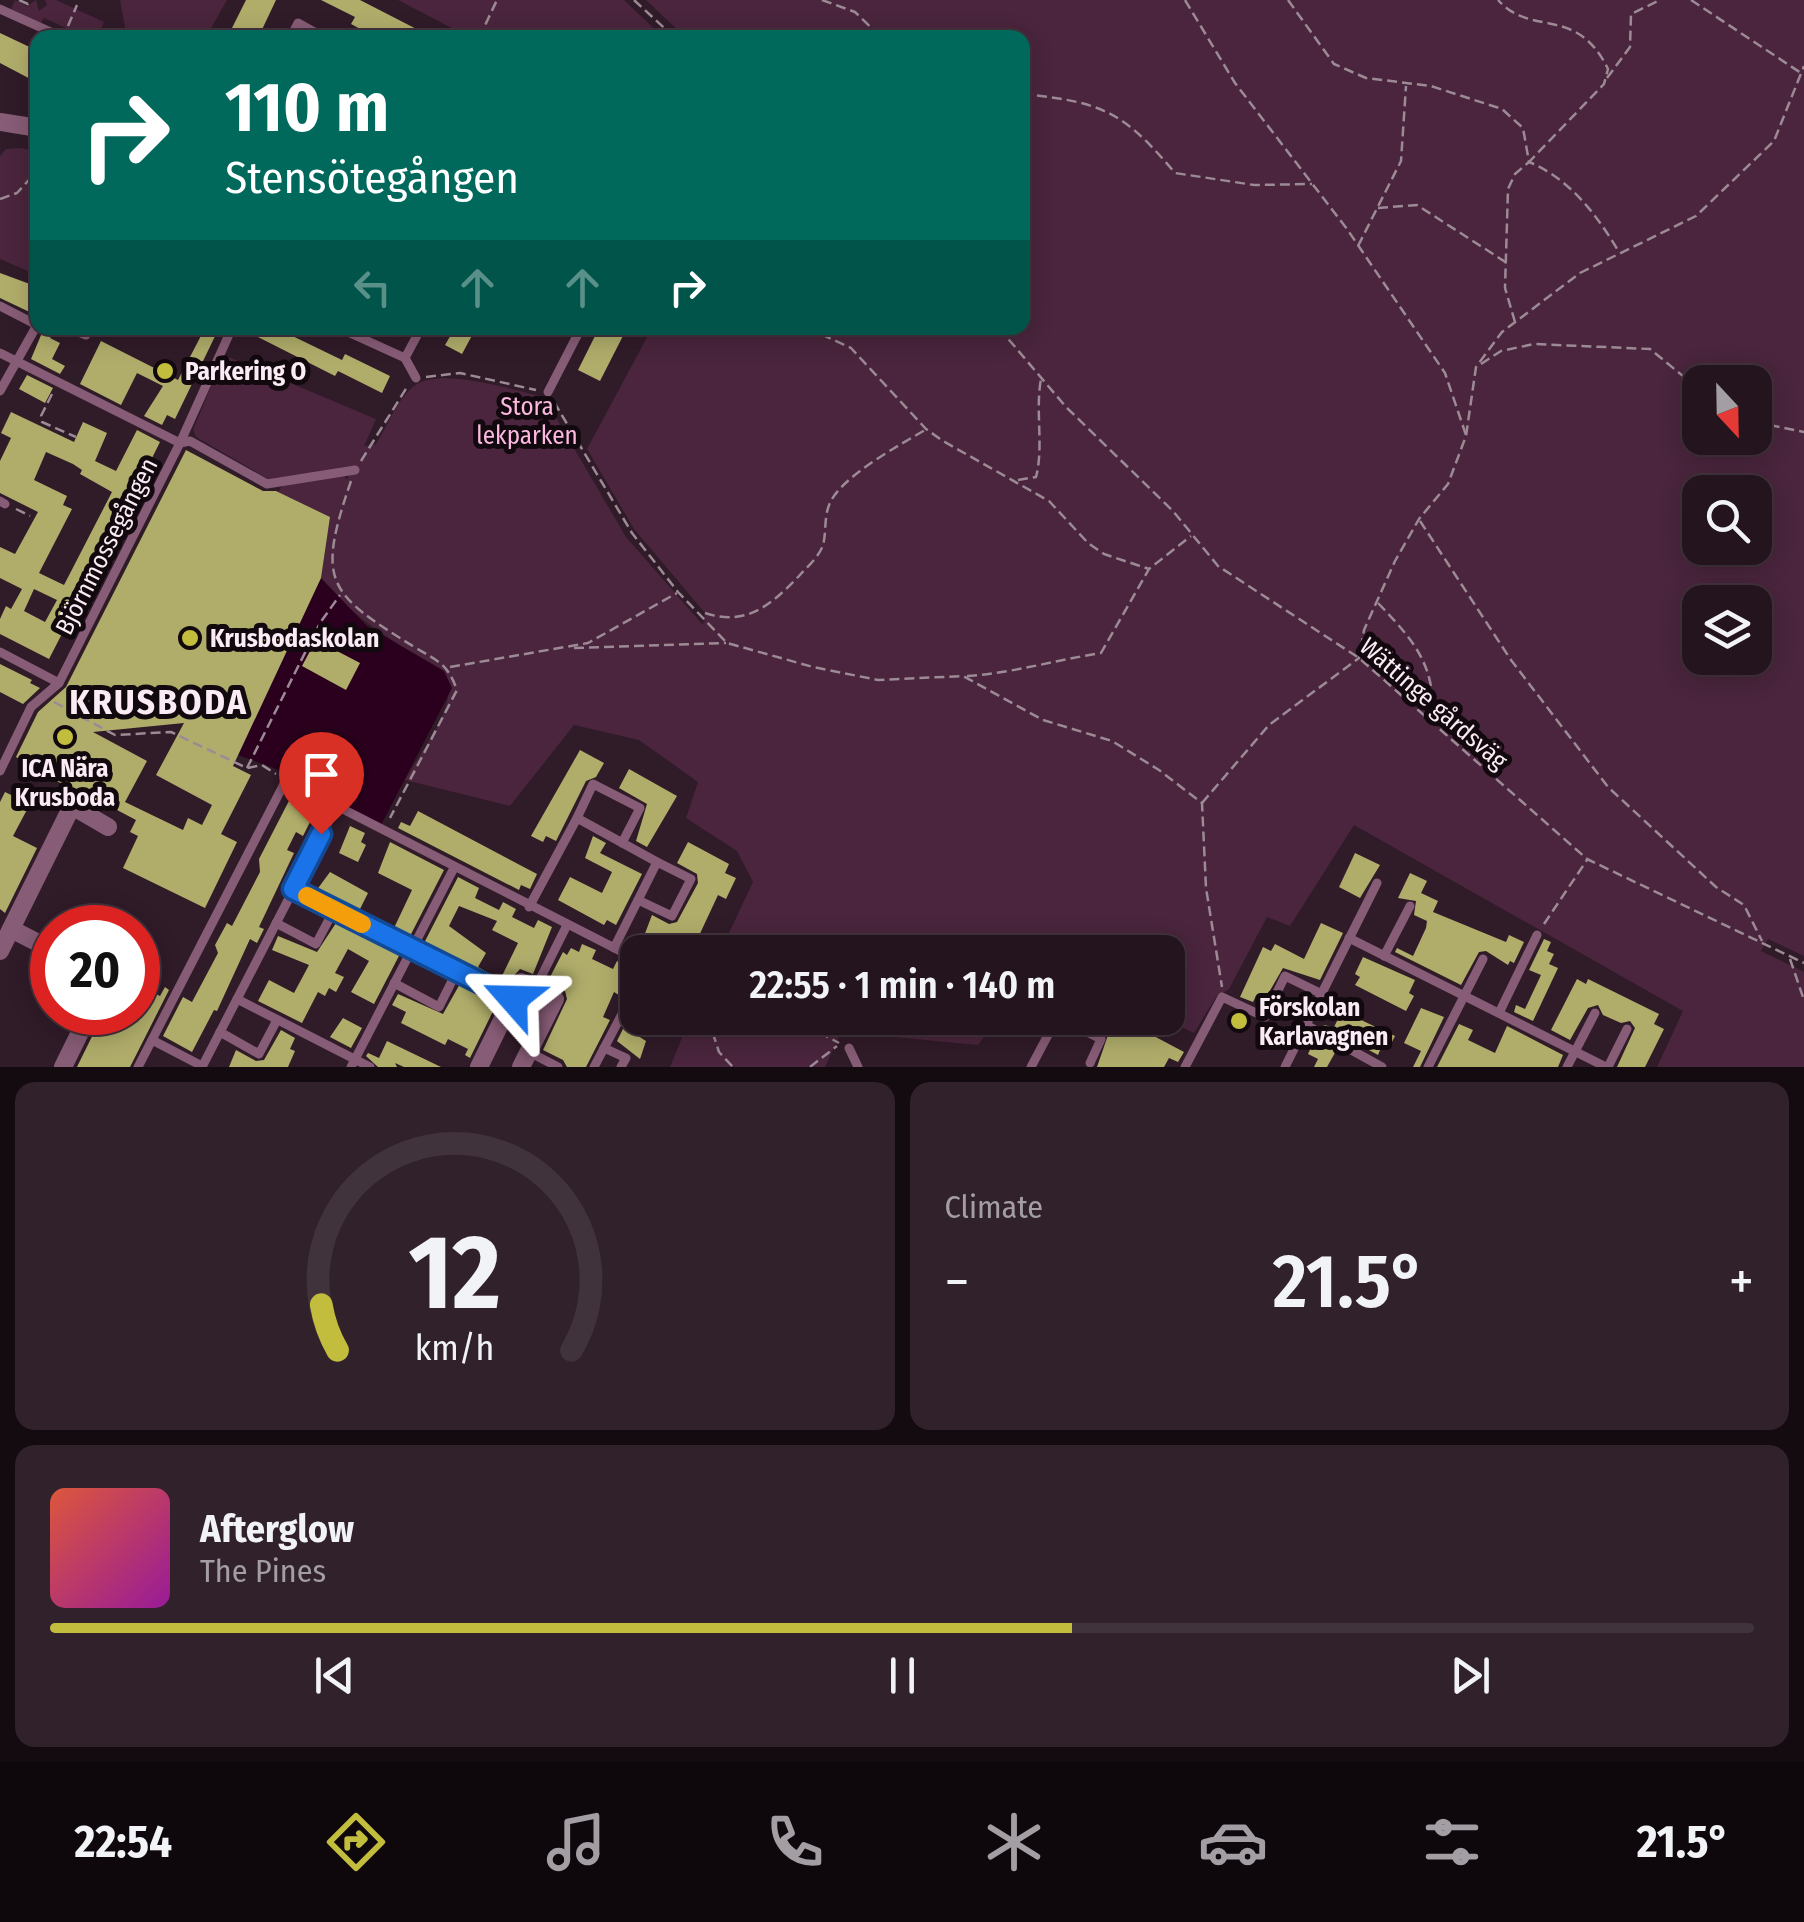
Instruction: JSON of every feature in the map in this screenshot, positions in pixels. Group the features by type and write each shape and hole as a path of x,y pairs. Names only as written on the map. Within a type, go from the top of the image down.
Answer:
{"street":[{"path":"0,122 30,127"},
{"path":"0,951 72,806 108,827"},
{"path":"11,929 30,939"},
{"path":"479,1067 522,982 555,999 524,1059"},
{"path":"63,1067 79,1035"}],"lane":[{"path":"0,9 48,30"},
{"path":"0,306 30,322"},
{"path":"0,392 30,335"},
{"name":"Björnmossegången","path":"0,771 4,755 31,707 59,683 180,443 229,335"},
{"path":"355,335 405,358 416,378"},
{"path":"405,358 416,335"},
{"path":"548,392 577,335"},
{"path":"0,353 180,443 190,441 267,484 355,470"},
{"path":"0,652 59,683"},
{"path":"138,1067 286,780 620,951"},
{"path":"529,907 593,784 640,808 622,843"},
{"path":"152,1040 202,1066 336,807"},
{"path":"577,818 691,879 672,916 638,900"},
{"path":"614,948 657,862"},
{"path":"353,1063 454,868"},
{"path":"1285,1067 1377,883"},
{"path":"293,889 513,999"},
{"path":"1384,956 1410,906"},
{"path":"276,923 316,944 334,910"},
{"path":"535,989 567,925"},
{"path":"1498,1012 1537,935"},
{"path":"1349,938 1607,1067 1627,1029"},
{"path":"1428,1067 1484,959"},
{"path":"394,983 439,1007 456,973"},
{"path":"1186,1067 1222,996 1264,1018 1285,976 1322,994"},
{"path":"237,999 353,1063 370,1067"},
{"path":"1567,1067 1595,1013"},
{"path":"594,1067 620,1018"},
{"path":"220,1032 259,1054 277,1020"},
{"path":"1306,1025 1382,1067"},
{"path":"1031,1067 1049,1035"},
{"path":"1090,1063 1101,1039 1093,1035"},
{"path":"604,1048 626,1058 621,1067"},
{"path":"849,1048 858,1067"},
{"path":"524,1059 558,1067"}],"path":[{"path":"19,0 28,4 30,0"},
{"path":"483,30 497,0"},
{"path":"634,0 666,30"},
{"path":"822,0 855,12 874,30"},
{"path":"1185,0 1235,83 1314,184 1444,374 1466,436"},
{"path":"1288,0 1334,64 1366,78 1431,86 1502,109 1523,128 1529,162"},
{"path":"1498,0 1526,19 1562,22 1598,48 1608,70 1604,84"},
{"path":"1515,322 1505,288 1508,188 1515,174 1604,84 1630,47 1631,14 1660,0"},
{"path":"1693,1 1801,73"},
{"path":"67,30 77,5"},
{"path":"1222,996 1206,888 1202,803 1269,724 1358,658 1376,602 1419,519 1448,484 1466,436 1476,367 1502,332 1580,273 1696,216 1774,141 1804,66"},
{"path":"1358,246 1402,161 1406,85"},
{"path":"1030,95 1100,106 1146,138 1175,174 1254,185 1314,184"},
{"path":"1529,162 1548,169 1585,202 1620,253"},
{"path":"0,199 16,192 30,178"},
{"path":"1378,208 1417,204 1508,264"},
{"path":"823,335 851,348 926,429 1049,501 1088,543 1104,554 1149,569"},
{"name":"Wättinge gårdsväg","path":"1005,335 1218,566 1358,658 1588,859 1804,963"},
{"path":"1476,367 1501,351 1534,344 1650,350 1682,376"},
{"path":"381,832 435,738 457,690 449,668 367,618 341,594 330,567 334,531 355,470 398,397 416,378 460,373 548,392 632,534 678,592 727,643"},
{"path":"1015,481 1036,476 1042,378"},
{"path":"58,384 41,416 42,422 76,438"},
{"path":"1772,425 1804,432"},
{"path":"705,613 733,619 759,611 783,596 822,546 833,496 886,451 926,429"},
{"path":"3,502 30,516"},
{"path":"1419,519 1511,660 1608,788 1716,887 1744,905 1762,943"},
{"path":"449,668 568,649 727,643 878,680 1009,673 1050,661 1102,653 1149,569 1192,535"},
{"path":"568,649 588,643 678,592"},
{"path":"247,768 320,623 341,594"},
{"path":"1376,602 1423,655 1434,696 1433,726"},
{"path":"963,676 1043,720 1112,741 1202,803"},
{"path":"42,696 115,735 172,732 247,768 262,765 286,780"},
{"path":"1537,935 1588,859"},
{"path":"1789,956 1804,1000"},
{"path":"713,1035 718,1052 733,1067"},
{"path":"825,1035 849,1048"},
{"path":"810,1067 836,1045 849,1048"}],"green space":[{"path":"15,0 27,6 36,0 39,11 47,5 45,0 56,0 104,22 100,30 71,30 44,18 41,23 11,9"},
{"path":"120,0 227,0 210,30 126,30"},
{"path":"398,0 624,0 656,30 456,30"},
{"name":"Stora lekparken","path":"646,0 1804,0 1804,956 1768,939 1761,951 1804,972 1804,1067 1657,1067 1683,1011 1354,825 1290,926 1267,917 1229,989 1216,997 1194,1033 1185,1028 1185,935 728,935 753,882 737,851 686,818 698,782 639,740 574,725 510,806 405,780 444,712 448,683 444,671 378,630 334,593 321,578 330,517 278,492 283,484 344,476 347,480 352,466 270,480 196,437 193,430 224,355 376,419 364,446 376,444 405,396 417,384 430,380 462,379 544,397 626,537 703,625 705,613 634,529 587,449 648,335 1030,335 1030,30 678,30"},
{"path":"6,149 30,151 30,272 0,259 0,156"},
{"path":"683,1035 840,1035 825,1067 670,1067"},
{"path":"873,1035 985,1035 978,1045"}],"shaded area":[{"path":"321,578 367,626 444,671 452,688 380,827 282,771 238,755"}],"building":[{"path":"246,0 276,0 262,30 231,30"},
{"path":"321,0 360,0 418,30 362,30 351,24 355,17"},
{"path":"0,33 30,47 30,79 0,63"},
{"path":"0,273 30,284 30,312 0,298"},
{"path":"41,335 52,335 50,338 60,343 52,359 65,366 60,374 31,359"},
{"path":"201,335 216,335 175,419 167,415 162,425 144,416 163,386 137,373 121,405 80,384 101,341 178,380"},
{"path":"254,335 290,335 342,360 345,354 390,376 382,393 338,371 335,376"},
{"path":"451,335 472,335 462,354 445,345"},
{"path":"596,335 623,335 600,381 578,370"},
{"path":"27,375 53,388 45,403 19,389"},
{"path":"11,412 74,442 83,422 107,433 95,461 116,471 137,430 160,442 129,504 138,508 76,631 66,626 49,659 0,634 0,619 6,606 11,609 22,589 0,578 0,547 15,554 38,512 0,493 0,461 11,438 1,433","holes":["46,452 73,464 82,470 80,474 112,492 64,585 39,573 72,509 63,505 67,496 34,480","34,589 57,600 45,622 24,611"]},
{"name":"Krusbodaskolan","path":"186,450 263,491 276,491 330,517 321,578 233,766 251,775 221,834 237,842 205,908 123,868 138,836 130,832 136,820 100,801 98,805 16,757 38,712 66,687","holes":["184,723 156,775 212,805 202,825 188,818 183,830 125,802 147,761 93,732"]},
{"path":"316,640 360,663 346,690 302,666"},
{"path":"0,664 40,688 23,704 0,692"},
{"path":"580,750 604,763 596,777 586,781 556,841 546,836 543,842 531,836"},
{"path":"629,769 677,796 647,847 636,841 647,804 619,788"},
{"path":"5,792 30,804 13,836 37,848 5,913 0,909 0,802"},
{"path":"292,795 317,808 303,836 296,832 287,850 294,853 259,927 264,929 257,943 250,939 217,1011 214,1010 192,1052 163,1036 183,997 192,1002 218,953 215,945 227,923 232,926 260,872 259,859"},
{"path":"418,811 537,874 530,889 521,885 519,890 398,828 401,822 410,826"},
{"path":"350,826 365,833 361,842 366,845 358,862 339,853"},
{"path":"593,836 606,843 600,853 642,874 616,925 607,920 604,925 558,900 570,877 602,893 612,872 585,858"},
{"path":"390,842 444,870 409,938 316,891 330,872 368,893 360,909 394,928 412,890 378,873"},
{"path":"688,842 729,864 725,873 736,878 726,899 718,895 699,935 644,935 652,915 669,924 677,922 698,883 697,874 677,863"},
{"path":"1355,853 1380,865 1360,898 1339,887"},
{"path":"1410,873 1427,881 1421,893 1438,901 1433,912 1506,942 1509,935 1524,942 1514,963 1510,961 1508,965 1486,951 1479,952 1461,985 1395,952 1397,948 1413,956 1426,928 1427,921 1414,915 1416,901 1398,898"},
{"path":"458,877 479,888 475,898 499,910 503,902 516,909 512,917 534,928 538,920 552,927 533,974 520,969 505,986 423,945","holes":["459,906 497,921 492,930 518,943 500,980 478,967 486,953 449,926"]},
{"path":"338,920 401,952 374,1004 351,992 369,961 348,949 335,973 344,977 336,992 329,988 325,996 318,992 302,1023 258,1001 269,980 294,993 309,965 272,950 278,936 317,952"},
{"path":"1321,923 1343,933 1320,980 1283,968 1264,1001 1256,996 1253,1002 1240,997 1263,947 1271,951 1275,944 1304,959"},
{"path":"1544,939 1551,942 1547,951 1554,954 1549,964 1558,968 1533,1021 1514,1012 1516,1005 1525,1009 1541,975 1529,970"},
{"path":"582,944 596,950 592,959 613,969 617,961 620,963 620,996 614,992 603,1017 610,1020 586,1067 567,1067 563,1060 543,1050 567,999 565,991 548,981 563,952 567,955 571,948 579,952"},
{"path":"1363,957 1415,980 1409,993 1414,996 1406,1011 1355,985 1360,977 1355,974"},
{"path":"1577,979 1586,984 1588,979 1659,1014 1654,1024 1664,1029 1645,1067 1617,1067 1635,1028 1630,1021 1621,1023 1603,1015 1598,1005 1588,1008 1570,1040 1551,1030"},
{"path":"461,982 498,1001 470,1058 465,1055 468,1049 448,1039 445,1045 401,1023 406,1012 392,1005 398,994 443,1014"},
{"path":"165,987 169,990 160,1008 160,996"},
{"path":"1421,1008 1444,1017 1420,1067 1413,1067 1421,1051 1404,1043"},
{"path":"1342,1011 1395,1036 1389,1048 1382,1045 1378,1055 1323,1025 1334,1027"},
{"path":"343,1018 362,1028 351,1048 330,1037"},
{"path":"1459,1024 1473,1030 1468,1040 1495,1053 1507,1026 1563,1055 1558,1067 1437,1067"},
{"path":"281,1030 295,1038 290,1049 295,1051 288,1067 229,1067 236,1050 256,1061 264,1060"},
{"path":"93,1035 146,1035 130,1067 77,1067"},
{"path":"620,1035 637,1035 646,1041 640,1059 617,1041"},
{"path":"1108,1035 1152,1035 1184,1052 1178,1062 1169,1058 1164,1067 1097,1067"},
{"path":"1315,1039 1336,1051 1327,1067 1314,1067 1318,1059 1308,1054"},
{"path":"387,1041 441,1067 404,1067 395,1063 397,1067 378,1067 366,1056 368,1053 379,1058"}],"slow traffic":[{"path":"307,896 362,924"}],"place":[{"name":"Parkering O","path":"165,371"},
{"name":"Krusbodaskolan","path":"190,638"},
{"name":"ICA Nära Krusboda","path":"65,737"},
{"name":"Förskolan Karlavagnen","path":"1239,1021"}],"district":[{"name":"KRUSBODA","path":"159,702"}],"route":[{"path":"321,834 293,889 513,999"}]}
